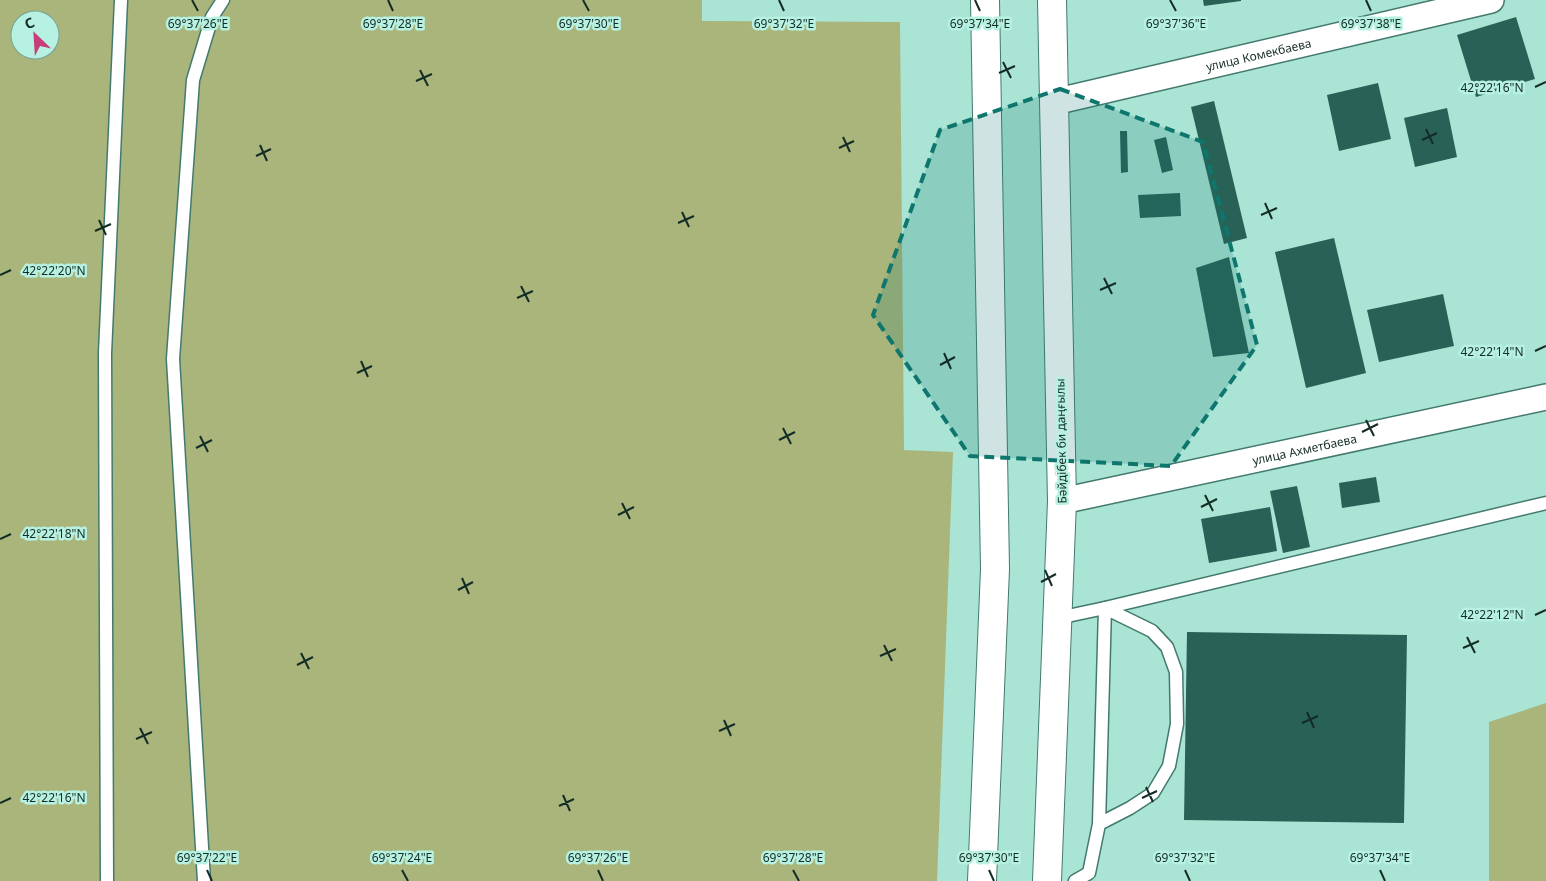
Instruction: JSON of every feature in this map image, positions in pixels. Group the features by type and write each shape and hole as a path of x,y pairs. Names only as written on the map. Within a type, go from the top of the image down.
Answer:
{"main road":[{"path":"982,881 995,569 985,0"},
{"name":"Бәйдібек би даңғылы","path":"1047,881 1062,501 1052,0"}],"street":[{"name":"улица Комекбаева","path":"1054,102 1491,0"},
{"name":"улица Ахметбаева","path":"1062,501 1546,397"}],"lane":[{"path":"107,881 104,353 121,0"},
{"path":"204,881 173,359 193,80 212,16 223,0"},
{"path":"1058,618 1546,503"},
{"path":"1099,824 1130,808 1153,793 1169,766 1177,724 1176,672 1167,647 1152,631 1105,608"},
{"path":"1075,881 1088,873 1099,824 1105,608"}],"highlighted area":[{"path":"1060,89 1203,142 1257,345 1171,466 970,456 873,315 940,130"}],"green space":[{"path":"0,0 702,0 702,21 900,22 904,450 953,452 937,881 0,881"},
{"path":"1546,703 1546,881 1489,881 1489,722"}],"building":[{"path":"1203,0 1241,0 1241,1 1204,6"},
{"path":"1516,17 1535,79 1476,97 1457,35"},
{"path":"1378,83 1391,139 1339,151 1327,95"},
{"path":"1214,101 1247,238 1224,244 1191,107"},
{"path":"1447,108 1457,157 1415,167 1404,118"},
{"path":"1120,131 1127,131 1128,172 1121,173"},
{"path":"1166,137 1173,170 1162,173 1154,140"},
{"path":"1180,193 1181,216 1140,218 1138,195"},
{"path":"1334,238 1366,373 1306,388 1275,252"},
{"path":"1229,257 1249,353 1213,357 1196,268"},
{"path":"1443,294 1454,346 1379,362 1367,310"},
{"path":"1376,477 1380,502 1342,508 1339,483"},
{"path":"1297,486 1310,547 1283,553 1270,491"},
{"path":"1270,507 1277,551 1209,563 1201,519"},
{"path":"1187,632 1407,635 1404,823 1184,820"}]}
